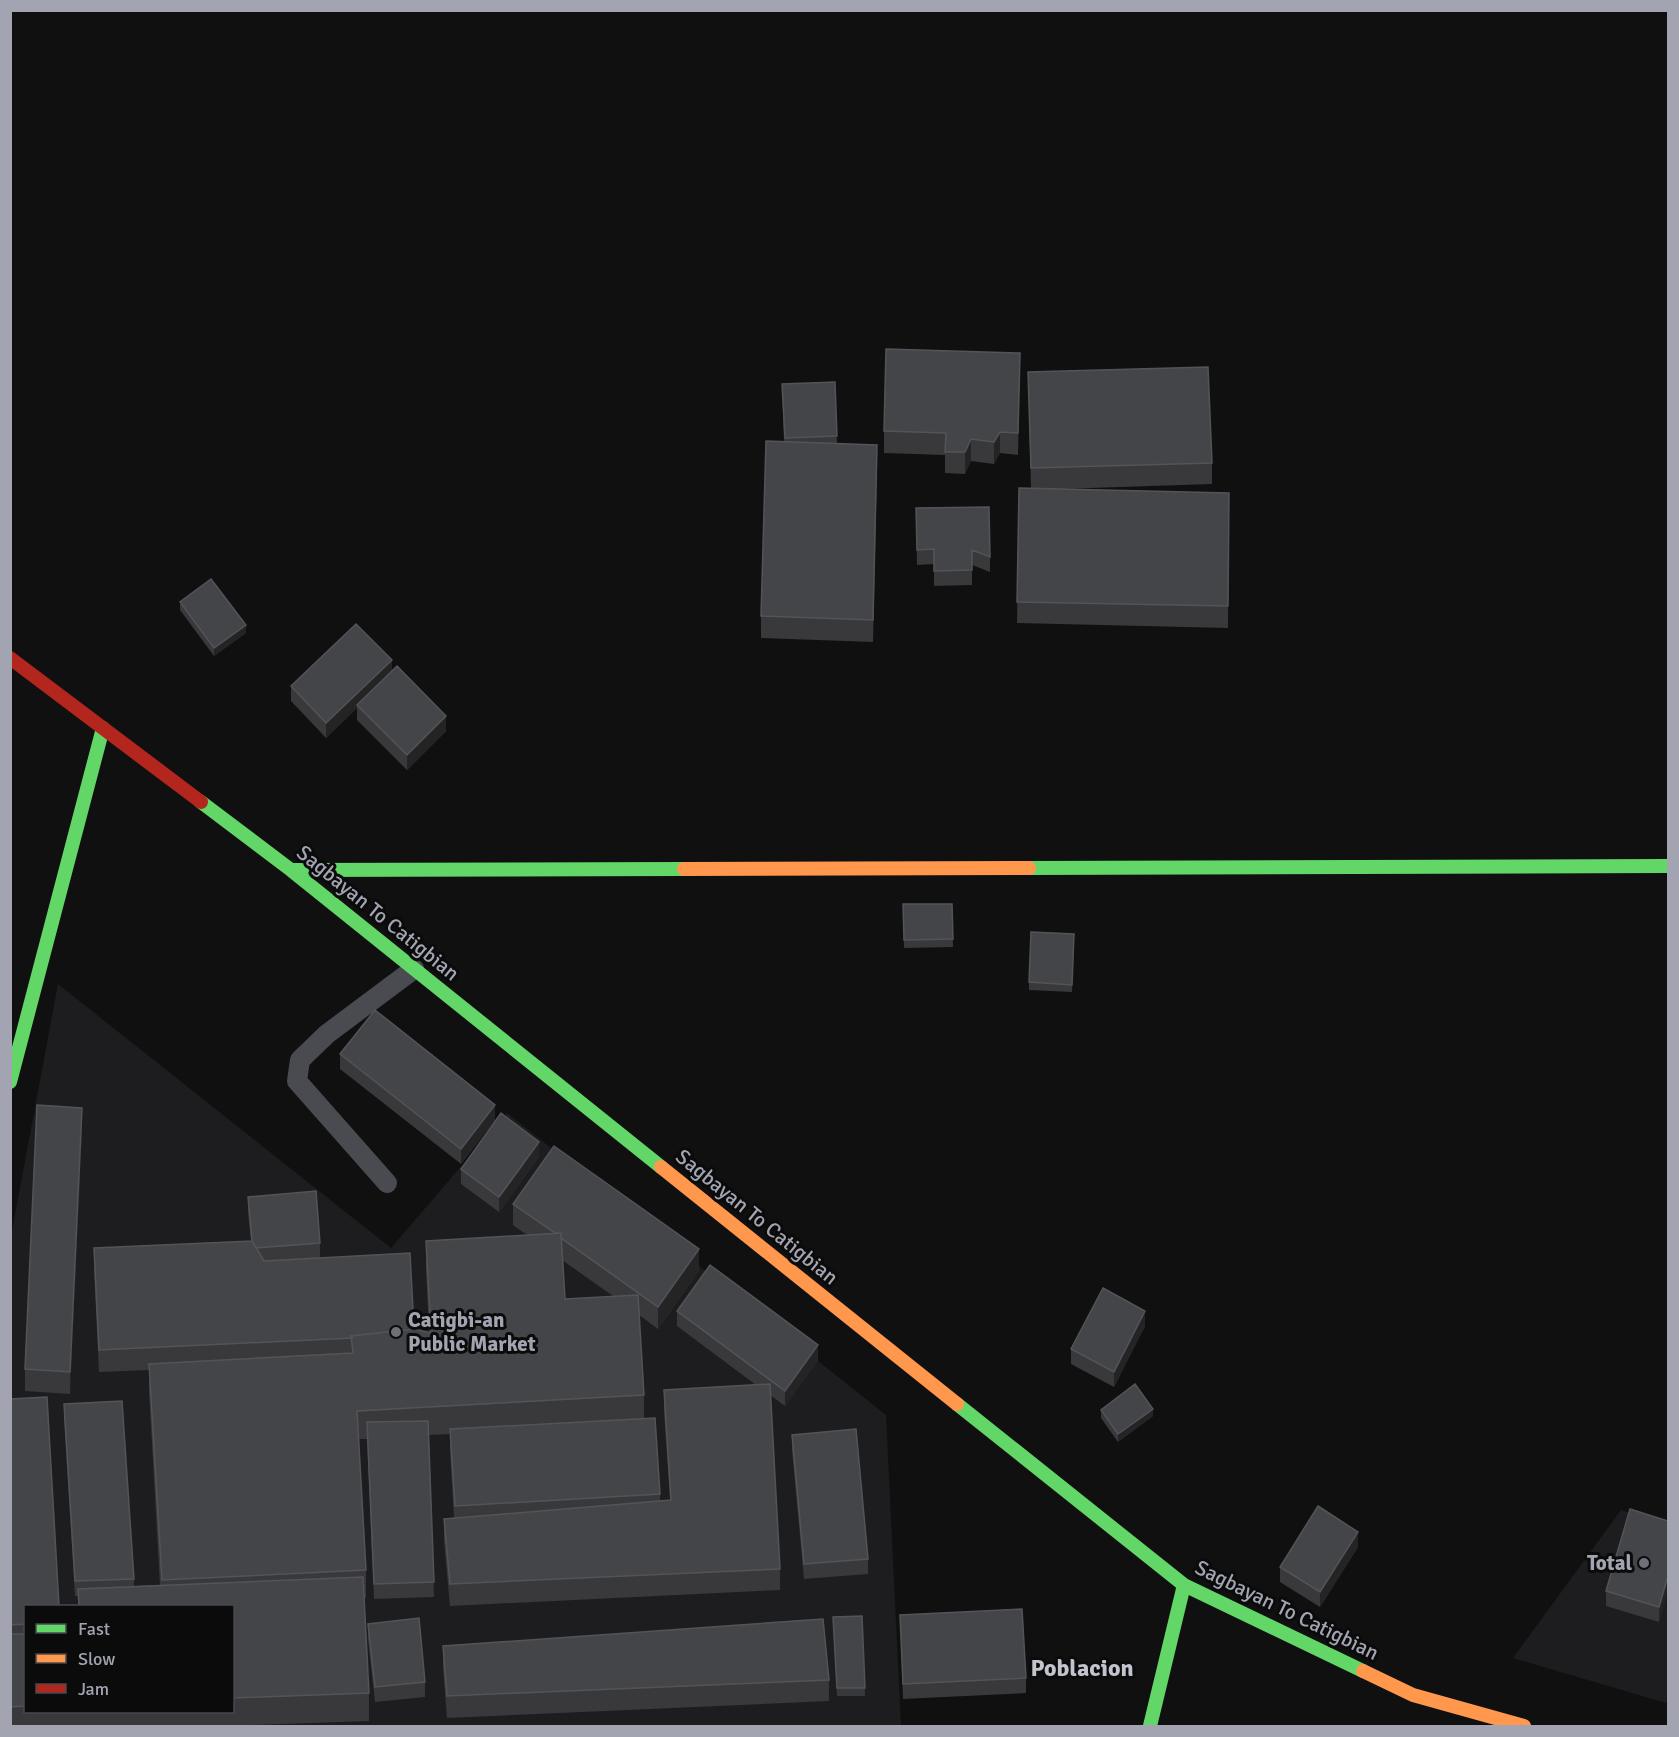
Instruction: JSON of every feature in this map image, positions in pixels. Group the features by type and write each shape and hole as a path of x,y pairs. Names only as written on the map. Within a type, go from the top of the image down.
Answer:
{"main road":[{"name":"Sagbayan To Catigbian","path":"10,658 291,870 1184,1585 1413,1695 1524,1726"},
{"path":"10,1082 103,728"},
{"path":"291,870 1668,866"},
{"path":"1150,1726 1184,1585"}],"lane":[{"path":"387,1183 297,1082 300,1060 327,1034 414,969"}],"shaded area":[{"name":"Catigbi-an Public Market","path":"58,984 391,1248 507,1113 886,1415 901,1726 11,1726 11,1236"},
{"path":"1621,1510 1668,1526 1668,1700 1666,1703 1513,1658"}],"building":[{"path":"886,349 1020,353 1018,433 1000,432 994,442 971,439 965,452 945,452 946,433 884,431"},
{"path":"1208,367 1212,463 1031,468 1028,372"},
{"path":"835,382 837,436 785,438 782,384"},
{"path":"766,441 877,445 873,620 761,616"},
{"path":"1019,488 1229,493 1228,606 1017,602"},
{"path":"989,507 990,557 972,550 972,570 934,571 934,549 917,550 916,508"},
{"path":"211,579 246,625 214,648 180,602"},
{"path":"356,624 392,660 326,723 291,686"},
{"path":"397,666 446,716 407,755 357,705"},
{"path":"903,904 952,904 953,939 904,940"},
{"path":"1031,932 1074,934 1072,985 1029,982"},
{"path":"375,1010 495,1105 461,1149 340,1054"},
{"path":"37,1105 82,1108 70,1372 25,1369"},
{"path":"501,1113 539,1142 499,1197 461,1169"},
{"path":"554,1146 699,1249 658,1307 561,1238 561,1233 555,1233 513,1204"},
{"path":"316,1191 320,1243 256,1248 252,1241 248,1197"},
{"path":"561,1233 565,1299 638,1295 644,1395 357,1411 366,1570 162,1580 149,1364 353,1353 351,1336 414,1329 431,1333 426,1241"},
{"path":"252,1241 264,1261 410,1253 414,1329 351,1336 352,1338 99,1350 94,1248"},
{"path":"710,1265 818,1345 785,1391 677,1311"},
{"path":"1103,1288 1145,1311 1114,1372 1071,1349"},
{"path":"770,1384 780,1569 450,1584 444,1519 671,1500 664,1390"},
{"path":"1135,1384 1153,1409 1118,1434 1101,1410"},
{"path":"47,1397 59,1605 24,1605 24,1624 10,1625 10,1399"},
{"path":"122,1401 134,1579 75,1581 64,1404"},
{"path":"655,1418 660,1494 455,1506 450,1429"},
{"path":"428,1421 434,1582 374,1584 367,1422"},
{"path":"856,1429 868,1559 804,1564 792,1435"},
{"path":"1318,1506 1358,1532 1320,1592 1280,1567"},
{"name":"Total","path":"1630,1509 1668,1521 1668,1576 1659,1607 1606,1591"},
{"path":"363,1577 369,1693 234,1698 234,1605 79,1605 78,1589"},
{"path":"1022,1609 1026,1678 903,1684 900,1615"},
{"path":"862,1616 865,1688 837,1688 833,1617"},
{"path":"419,1618 425,1682 375,1687 368,1624"},
{"path":"823,1619 829,1680 447,1696 443,1646"},
{"path":"10,1634 24,1634 24,1706 10,1707"}],"traffic: fast":[{"path":"10,1082 103,728"},
{"path":"201,802 291,870 661,1167"},
{"path":"1029,868 1668,866"},
{"path":"291,870 684,869"},
{"path":"957,1404 1184,1585 1363,1671"},
{"path":"1150,1726 1184,1585"}],"traffic: slow":[{"path":"684,869 1029,868"},
{"path":"661,1167 957,1404"},
{"path":"1363,1671 1413,1695 1524,1726"}],"traffic: jam":[{"path":"10,658 201,802"}],"place":[{"name":"Catigbi-an Public Market","path":"396,1332"},
{"name":"Total","path":"1644,1563"}],"district":[{"name":"Poblacion","path":"1082,1668"}]}
